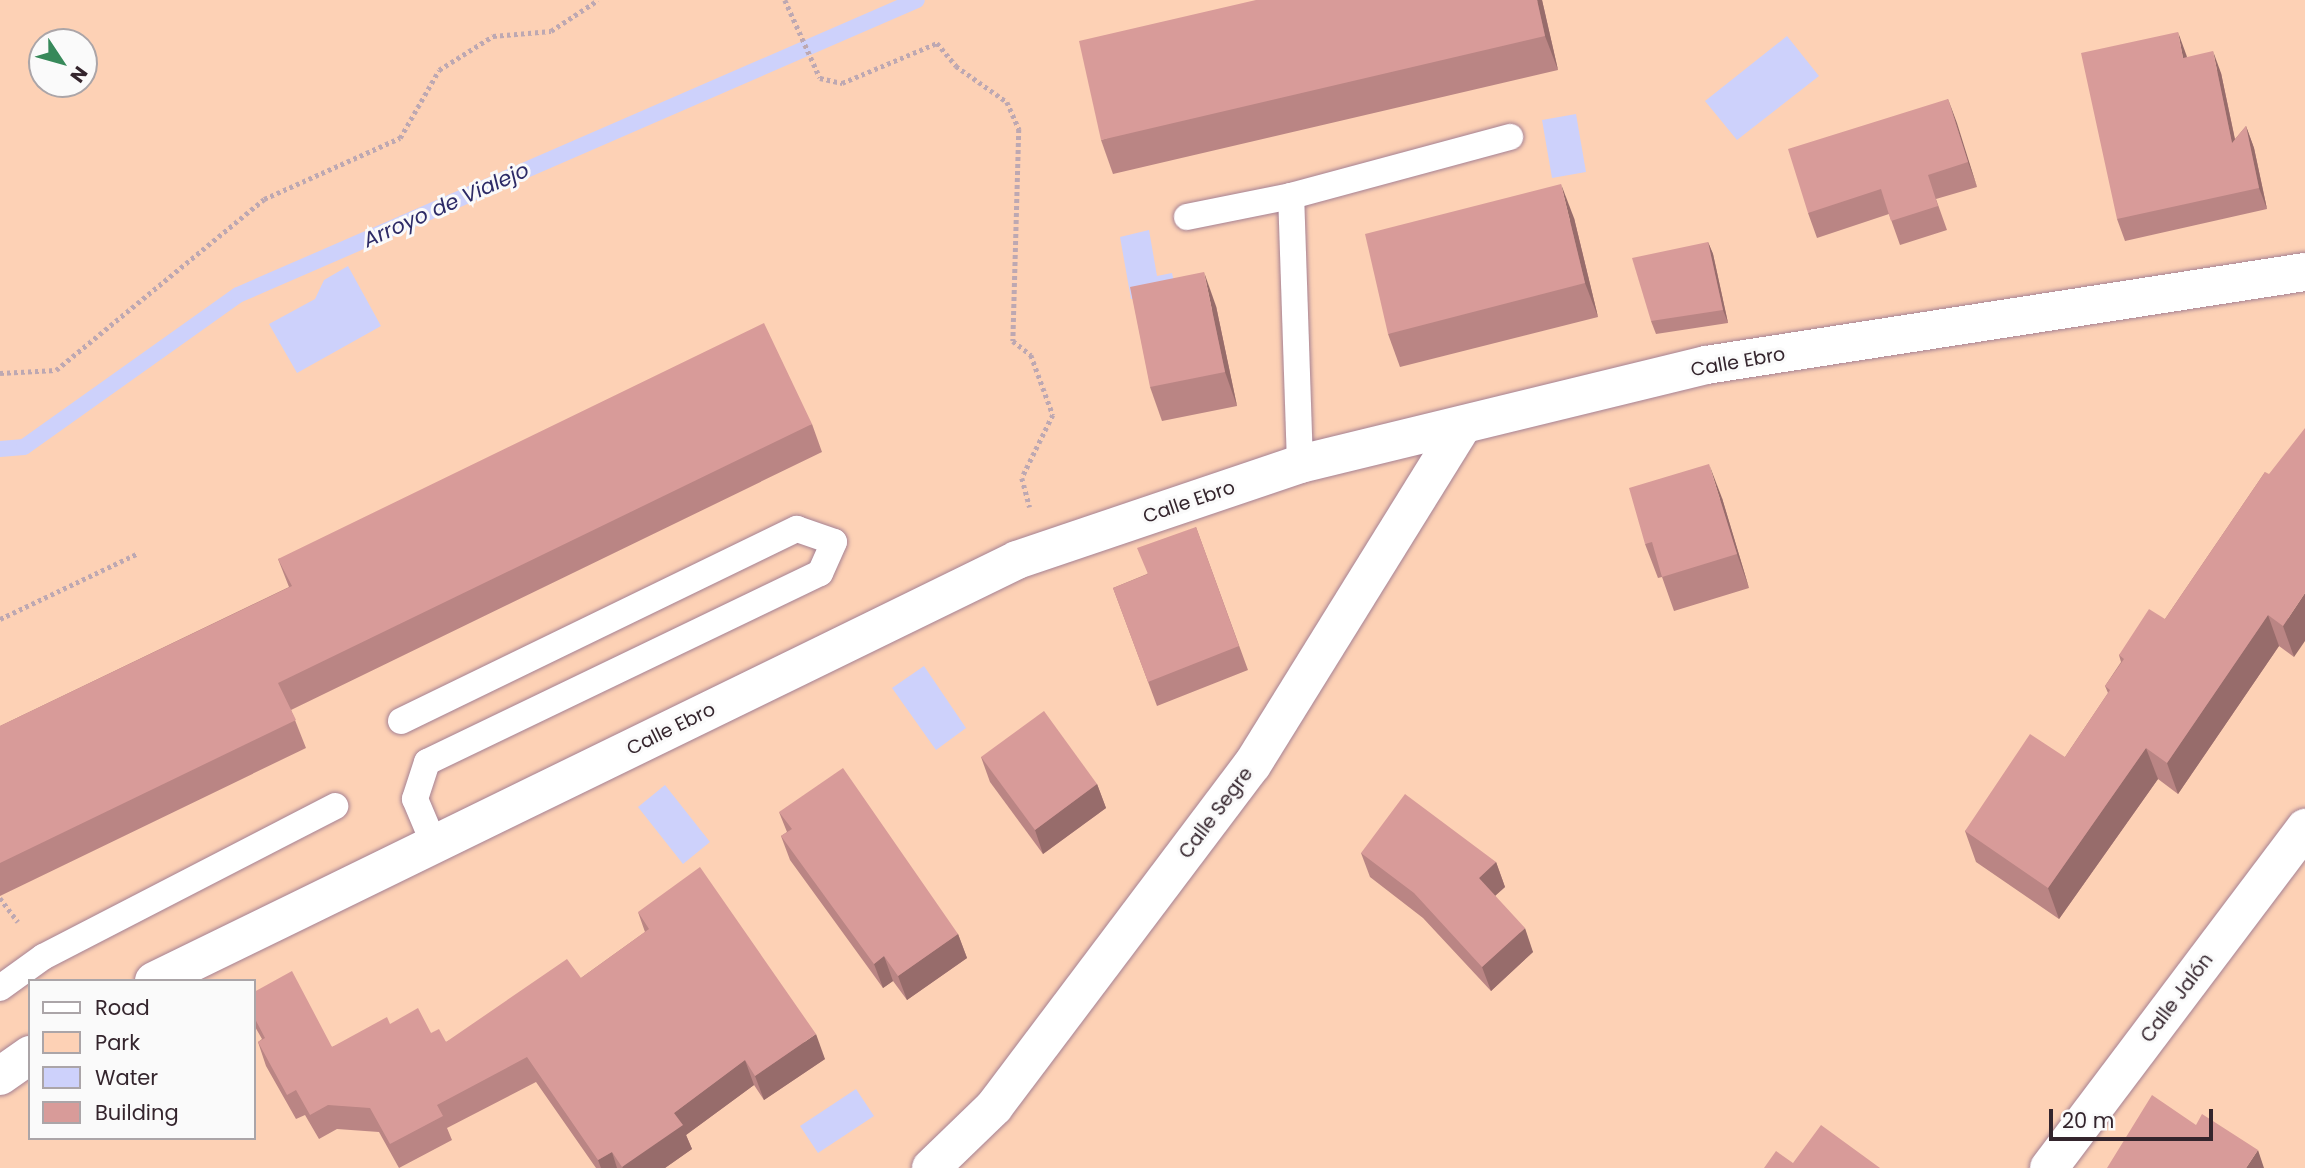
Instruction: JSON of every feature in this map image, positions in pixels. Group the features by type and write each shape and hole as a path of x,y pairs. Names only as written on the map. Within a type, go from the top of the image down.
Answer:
{"street":[{"name":"Calle Ebro","path":"159,979 1043,551 1300,464 1461,428 1706,365 2305,272"},
{"name":"Calle Segre","path":"931,1168 994,1107 1252,765 1461,428"},
{"name":"Calle Jalón","path":"2049,1168 2305,828"},
{"path":"0,1076 28,1056"}],"lane":[{"path":"1187,217 1291,196 1510,137"},
{"path":"1291,196 1300,464"},
{"path":"401,721 797,529 834,542 820,573 427,762 415,799 434,844"},
{"path":"0,988 43,957 335,806"}],"path":[{"path":"0,373 56,370 264,198 400,138 439,70 493,36 551,31 598,0"},
{"path":"785,0 820,78 842,83 937,43 957,66 1007,102 1019,129 1013,341 1031,355 1053,415 1022,478 1043,551"},
{"path":"0,619 136,554"}],"green space":[{"path":"0,0 2305,0 2305,1168 0,1168"}],"water":[{"path":"1787,36 1819,76 1737,140 1705,101"},
{"path":"1576,114 1586,172 1552,178 1542,120"},
{"path":"1149,230 1157,276 1172,273 1176,290 1131,299 1120,237"},
{"path":"348,266 381,326 297,373 269,324 315,299 324,280"},
{"path":"924,666 966,728 936,750 892,688"},
{"path":"665,785 710,842 683,864 638,807"},
{"path":"856,1089 874,1116 818,1153 800,1126"}],"building":[{"path":"1256,0 1537,0 1545,36 1101,140 1079,41"},
{"path":"2178,32 2183,58 2213,51 2232,143 2246,126 2259,188 2117,219 2081,53"},
{"path":"1948,99 1968,162 1928,175 1938,206 1891,221 1881,189 1808,213 1788,149"},
{"path":"1561,184 1585,283 1388,334 1365,234"},
{"path":"1708,242 1723,310 1651,321 1632,258"},
{"path":"1204,272 1225,372 1150,387 1130,287"},
{"path":"764,323 812,424 278,683 296,720 0,863 0,726 292,586 278,559"},
{"path":"2305,428 2305,593 2283,626 2268,615 2167,763 2146,748 2048,888 1965,831 2030,734 2065,757 2110,690 2105,686 2124,659 2119,655 2149,609 2165,619 2265,472 2269,474"},
{"path":"1709,464 1737,554 1662,577 1652,542 1645,544 1629,488"},
{"path":"1196,527 1239,646 1148,682 1113,588 1148,574 1137,548"},
{"path":"1044,711 1097,784 1035,830 981,757"},
{"path":"843,768 958,934 898,976 884,956 874,964 781,836 792,829 779,812"},
{"path":"1405,794 1496,862 1479,878 1525,928 1482,967 1414,893 1361,853"},
{"path":"700,867 816,1034 755,1076 745,1060 674,1113 683,1125 622,1167 612,1152 598,1160 527,1057 437,1105 443,1116 390,1144 370,1108 328,1105 310,1115 296,1090 287,1095 258,1042 265,1038 256,1021 256,991 292,971 332,1047 387,1017 390,1024 418,1008 431,1033 439,1029 446,1042 567,959 581,978 649,929 638,912"},
{"path":"2152,1095 2196,1125 2202,1114 2258,1150 2246,1168 2107,1168"},
{"path":"1821,1125 1880,1168 1764,1168 1776,1151 1793,1163"}],"waterway":[{"name":"Arroyo de Vialejo","path":"0,449 24,447 238,295 917,0"}]}
